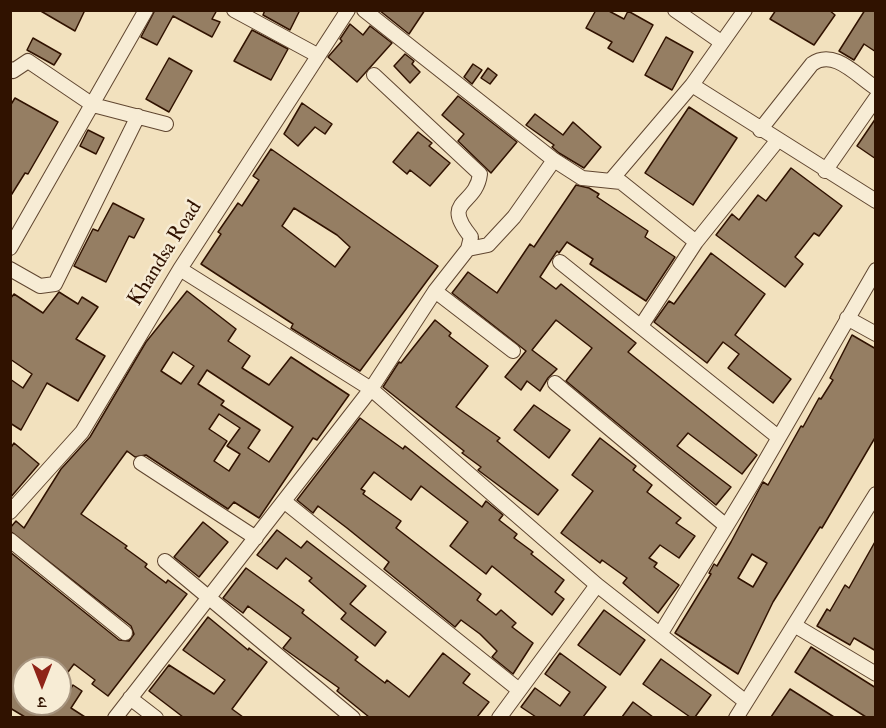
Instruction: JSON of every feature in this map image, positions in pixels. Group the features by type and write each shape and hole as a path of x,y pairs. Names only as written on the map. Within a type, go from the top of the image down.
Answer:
{"street":[{"path":"11,246 146,10"},
{"path":"234,10 317,55"},
{"path":"332,31 338,10"},
{"name":"Khandsa Road","path":"10,512 82,432 180,269 332,31 348,10"},
{"path":"364,10 554,160 582,178 612,179 630,188 696,242"},
{"path":"675,10 721,42"},
{"path":"612,179 692,85 745,10"},
{"path":"760,130 812,64 820,58 833,58 876,88"},
{"path":"10,69 13,71 28,61 93,105 166,124"},
{"path":"115,717 371,389 435,291 468,249 471,237 458,222 458,210 479,183 480,174 374,75"},
{"path":"692,85 777,141 876,201"},
{"path":"825,171 876,98"},
{"path":"10,269 40,286 55,284 138,116"},
{"path":"641,326 696,242 777,141"},
{"path":"468,249 488,245 514,217 554,160"},
{"path":"560,262 778,437"},
{"path":"180,269 371,389 597,585 746,702"},
{"path":"661,633 876,270"},
{"path":"435,291 513,351"},
{"path":"847,318 876,334"},
{"path":"555,382 725,525"},
{"path":"141,463 256,538"},
{"path":"736,717 876,494"},
{"path":"285,502 519,690"},
{"path":"10,540 125,633"},
{"path":"165,561 207,599 353,717"},
{"path":"499,717 597,585"},
{"path":"794,625 876,674"},
{"path":"130,698 156,717"}],"building":[{"path":"39,10 85,10 75,31"},
{"path":"155,10 217,10 212,19 220,22 212,37 173,16 157,45 141,37"},
{"path":"265,10 300,10 290,30 263,15"},
{"path":"379,10 425,10 409,34"},
{"path":"596,10 607,10 624,19 628,11 653,25 633,62 608,48 612,42 586,28"},
{"path":"776,10 829,10 835,15 814,45 770,19"},
{"path":"865,10 876,10 876,52 864,44 854,60 839,51"},
{"path":"350,24 363,35 370,26 392,43 357,82 328,57 342,41 340,39"},
{"path":"252,30 288,49 271,80 234,61"},
{"path":"666,37 693,52 672,90 645,75"},
{"path":"33,38 61,54 54,65 27,50"},
{"path":"405,54 414,61 412,64 420,72 410,83 394,66"},
{"path":"169,58 192,71 169,112 146,99"},
{"path":"473,64 482,70 472,84 464,77"},
{"path":"488,68 497,75 490,84 481,78"},
{"path":"458,96 517,142 491,173 458,141 464,134 442,115"},
{"path":"15,98 58,122 28,174 25,173 10,197 10,106"},
{"path":"302,103 332,124 325,134 315,127 298,146 284,134"},
{"path":"689,107 737,138 693,205 645,173"},
{"path":"535,114 563,135 573,122 601,147 584,168 559,153 552,147 554,145 526,125"},
{"path":"876,118 876,159 857,146"},
{"path":"88,130 104,138 96,154 80,146"},
{"path":"418,132 432,143 429,146 450,163 430,186 410,170 407,174 393,162"},
{"path":"271,149 438,266 360,371 291,328 293,324 201,264 221,234 218,232 238,203 242,206 259,180 253,176","holes":["294,208 337,235 350,247 335,267 282,226"]},
{"path":"791,168 842,206 819,236 814,233 795,257 803,264 785,287 716,235 732,214 739,220 758,195 766,201"},
{"path":"576,185 589,188 599,194 597,197 648,231 645,237 675,257 646,301 590,264 593,259 567,242 559,253 557,251 540,277 556,289 561,284 636,343 628,352 757,455 742,474 688,433 677,446 731,487 716,505 566,381 592,348 556,320 532,350 557,369 540,391 527,381 521,390 505,377 526,351 452,293 468,272 497,293 530,244 534,247"},
{"path":"113,203 144,219 134,238 129,236 106,282 74,266 93,229 98,231"},
{"path":"711,253 765,294 735,335 791,379 773,403 728,368 739,354 723,342 707,363 654,322 669,301 674,304"},
{"path":"187,291 236,329 228,341 250,356 242,368 269,385 291,357 349,395 317,440 313,438 259,518 234,502 228,509 146,455 135,457 127,451 81,514 127,546 125,548 147,564 145,567 166,583 168,580 187,594 108,696 92,684 95,680 74,664 72,667 72,656 12,656 12,709 10,708 10,552 119,640 129,641 134,634 131,626 10,531 16,521 24,528 61,469 90,437 146,342","holes":["173,352 194,366 181,384 161,371","207,370 293,427 269,462 248,448 260,430 221,405 224,401 198,384","219,414 240,428 227,446 240,454 229,471 214,461 227,441 209,429"]},
{"path":"59,292 78,304 82,297 98,307 76,339 105,356 78,401 47,383 21,430 10,423 10,379 23,388 32,374 10,359 10,299 14,294 43,313"},
{"path":"435,320 451,333 449,336 488,366 456,407 500,438 497,441 558,490 538,515 478,470 481,467 462,453 464,451 383,387 399,362 401,363"},
{"path":"852,335 876,349 876,436 822,528 820,527 773,602 738,674 675,633 711,574 709,573 714,564 717,566 731,542 763,482 768,485 801,426 803,427 819,398 821,399 833,380 830,378","holes":["752,554 767,563 753,587 738,578"]},
{"path":"534,405 570,430 549,458 514,430"},
{"path":"360,418 403,449 405,446 482,507 486,501 503,515 499,520 517,534 514,538 564,580 555,592 564,599 552,615 492,566 486,574 450,546 468,522 421,486 411,500 374,472 361,489 365,491 363,494 401,521 396,528 481,594 477,600 496,615 501,610 516,623 512,627 533,643 513,674 492,657 497,651 480,634 461,620 455,627 384,569 389,562 347,528 318,506 313,513 297,500"},
{"path":"600,438 636,466 633,470 652,485 647,492 681,518 676,523 695,536 679,558 660,545 649,558 657,563 654,567 679,585 658,613 623,583 627,578 602,560 600,563 561,533 593,491 572,475"},
{"path":"14,443 39,464 10,498 10,449"},
{"path":"203,522 228,542 199,577 174,557"},
{"path":"277,530 301,548 307,541 366,586 350,604 386,632 375,646 341,619 346,613 309,581 312,578 286,558 277,569 257,555"},
{"path":"876,540 876,651 854,638 850,645 817,626 827,609 830,611 845,585 849,588"},
{"path":"246,568 304,610 302,613 358,657 355,660 385,683 387,680 409,697 443,653 470,674 463,683 489,702 477,717 369,717 337,691 339,688 283,648 291,638 248,606 243,613 223,598"},
{"path":"604,610 645,640 620,675 578,645"},
{"path":"208,617 248,650 249,648 267,662 232,709 243,717 183,717 149,691 169,665 214,694 225,680 183,650"},
{"path":"811,647 876,688 876,717 866,717 795,672"},
{"path":"560,653 606,687 583,717 536,717 521,707 535,688 560,706 570,692 545,674"},
{"path":"661,659 711,695 695,717 690,717 643,684"},
{"path":"72,686 82,691 72,706"},
{"path":"790,689 834,717 771,717"},
{"path":"633,702 653,717 622,717"},
{"path":"72,709 85,717 23,716 72,716"}]}
